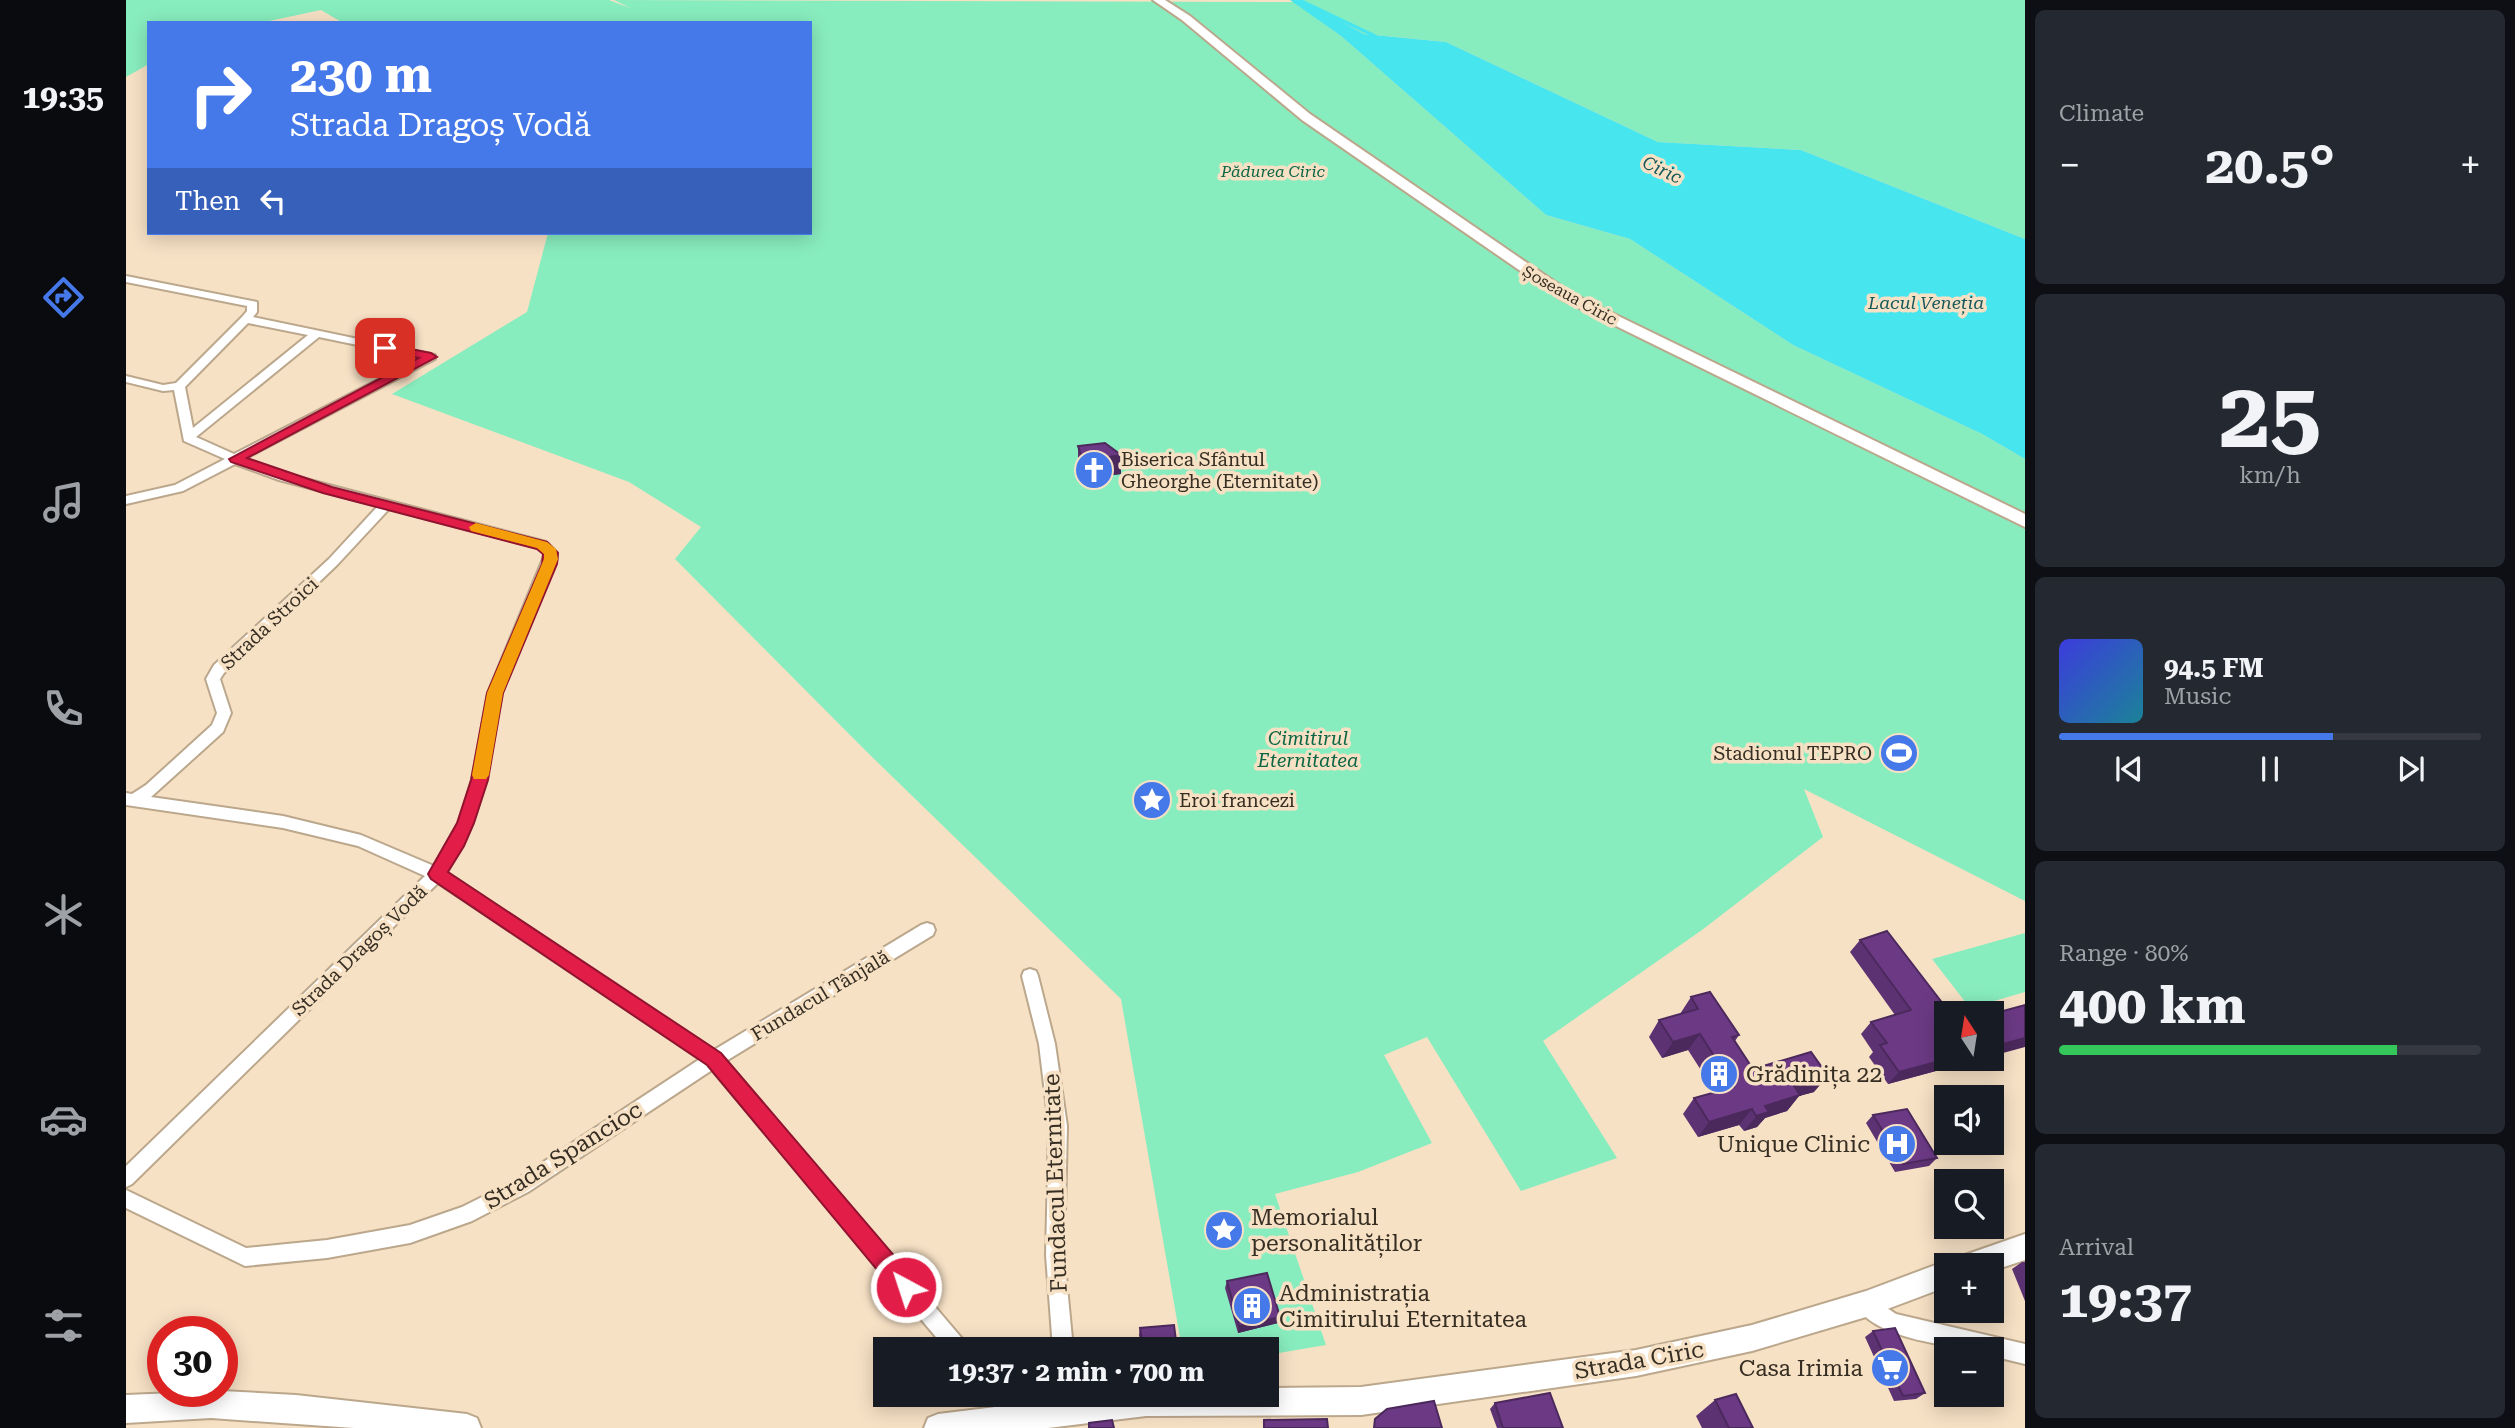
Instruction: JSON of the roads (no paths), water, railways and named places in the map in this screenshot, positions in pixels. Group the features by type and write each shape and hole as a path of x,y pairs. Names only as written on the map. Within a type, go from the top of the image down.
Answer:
{"street":[{"name":"Șoseaua Ciric","path":"1158,0 1186,18 1306,117 1566,296 2025,521"},
{"path":"126,279 253,304 252,313 179,386 163,388 126,379"},
{"path":"126,500 179,488 431,357 246,319"},
{"path":"188,438 316,334"},
{"path":"179,386 179,399 189,421 188,438"},
{"path":"188,438 235,459 306,484 387,504"},
{"name":"Strada Dragoș Vodă","path":"126,1178 437,874 466,823 479,780 495,693 550,564 551,553 542,545 387,504"},
{"name":"Strada Stroici","path":"129,801 151,789 218,729 224,713 213,679 219,669 333,562 387,504"},
{"path":"129,801 283,822 361,841 437,874 714,1059 948,1337"},
{"name":"Fundacul Tânjală","path":"714,1059 927,930"},
{"name":"Fundacul Eternitate","path":"1030,976 1047,1044 1058,1126 1055,1255 1062,1337"},
{"name":"Strada Spancioc","path":"126,1199 245,1257 327,1249 410,1234 466,1215 522,1186 714,1059"},
{"path":"2004,1254 2025,1247"},
{"name":"Strada Ciric","path":"1279,1403 1323,1403 1392,1397 1636,1363 1752,1338 1866,1304 1934,1278"},
{"path":"1866,1304 1878,1315 1894,1323 2025,1354"},
{"path":"126,1409 166,1404 212,1403 330,1420 467,1428"},
{"path":"1013,1407 1032,1421"},
{"name":"Strada Ciric","path":"937,1428 1032,1421 1060,1407"}],"water":[{"name":"Lacul Veneția","path":"1290,0 1302,0 1364,34 1446,42 1658,142 1801,150 2025,239 2025,459 1982,434 1793,345 1630,239 1546,215 1341,36"}],"waterway":[{"name":"Ciric","path":"1299,0 1375,36"}],"place":[{"name":"Biserica Sfântul Gheorghe (Eternitate)","path":"1094,470"},
{"name":"Stadionul TEPRO","path":"1899,753"},
{"name":"Eroi francezi","path":"1152,800"},
{"name":"Grădinița 22","path":"1719,1074"},
{"name":"Unique Clinic","path":"1897,1144"},
{"name":"Memorialul personalităților","path":"1224,1230"},
{"name":"Administrația Cimitirului Eternitatea","path":"1252,1306"},
{"name":"Casa Irimia","path":"1890,1368"}],"park label":[{"name":"Pădurea Ciric","path":"1273,171"},
{"name":"Cimitirul Eternitatea","path":"1308,749"}]}
